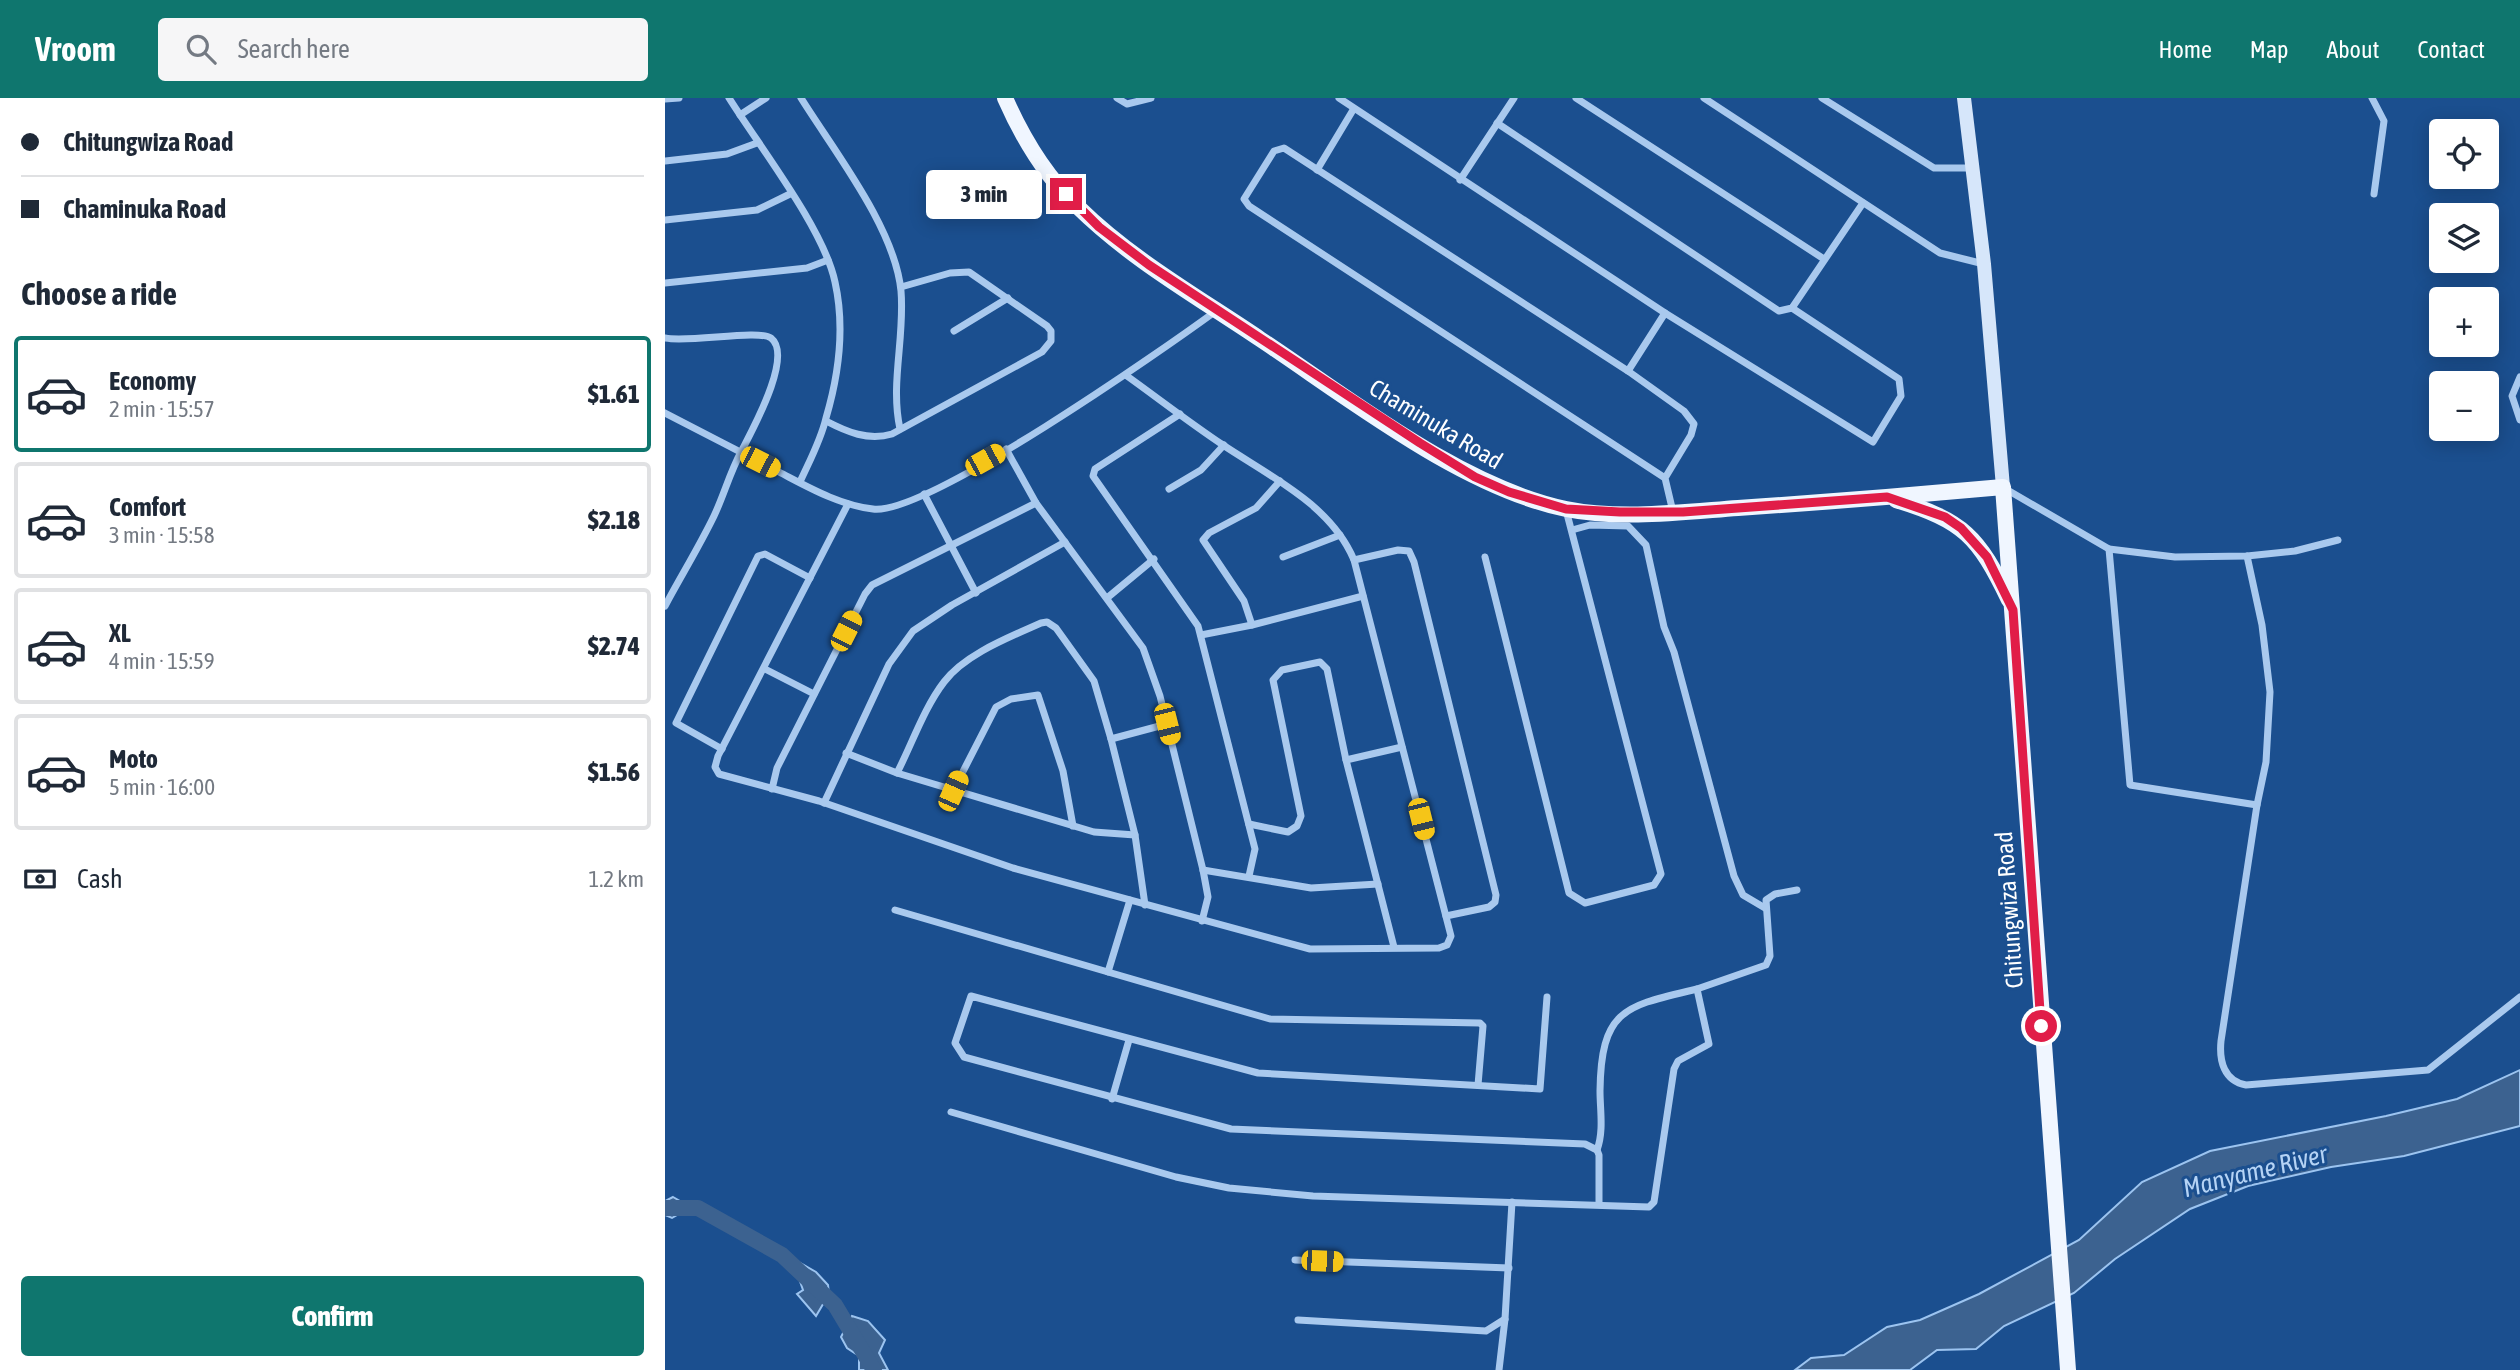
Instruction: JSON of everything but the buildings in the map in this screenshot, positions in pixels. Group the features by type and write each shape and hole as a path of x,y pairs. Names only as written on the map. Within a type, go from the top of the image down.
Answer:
{"main road":[{"name":"Chaminuka Road","path":"1005,98 1040,164 1076,206 1124,248 1475,477 1509,492 1566,509 1673,512 2003,487"},
{"path":"1964,98 1985,264 2003,487"},
{"name":"Chitungwiza Road","path":"2003,487 2023,791 2068,1370"},
{"path":"1887,497 1945,517 1961,528 1987,557 2013,610"}],"street":[{"path":"665,99 680,98"},
{"path":"729,98 790,194 828,260 835,280 840,326 837,373 826,421 800,482"},
{"path":"740,115 766,98"},
{"path":"801,98 876,217 901,287 902,328 895,392 900,429"},
{"path":"1117,98 1127,104 1151,98"},
{"path":"1339,98 1353,110 1665,313 1873,442 1901,396 1899,379 1793,308 1779,311 1497,123"},
{"path":"1460,180 1514,98"},
{"path":"1576,98 1824,258"},
{"path":"1704,98 1940,253 1985,264"},
{"path":"1822,98 1934,168 1974,168"},
{"path":"2372,98 2384,121 2374,194"},
{"path":"1317,170 1353,110"},
{"path":"665,161 715,156 757,143"},
{"path":"1665,478 1691,435 1694,424 1684,411 1627,371 1284,148 1275,151 1244,199 1266,219 1665,478 1673,512"},
{"path":"665,220 757,210 790,194"},
{"path":"1793,308 1863,202"},
{"path":"665,283 807,268 828,260"},
{"path":"826,421 853,435 884,437 1048,348 1051,331 969,272 950,273 901,287"},
{"path":"954,331 1008,298"},
{"path":"665,413 848,504 888,509 924,494 1006,449 1127,376 1217,310"},
{"path":"1627,371 1665,313"},
{"path":"665,338 693,340 764,335 774,341 778,351 770,389 754,431 740,452 714,515 665,606"},
{"path":"848,504 722,749 716,763 719,774 824,803 1013,868 1310,949 1439,948 1447,945 1451,936 1354,560 1340,535 1280,481 1127,376"},
{"path":"2520,377 2512,396 2520,420"},
{"path":"1179,414 1095,469 1092,474 1192,615 1201,635 1255,849 1249,876"},
{"path":"1169,489 1201,470 1224,445"},
{"path":"1006,449 1036,503 1143,648 1152,667 1203,870 1208,897 1202,921"},
{"path":"1252,625 1244,601 1203,540 1209,533 1256,508 1280,481"},
{"path":"2003,487 2109,549 2175,556 2247,556 2295,551 2338,540"},
{"path":"924,494 976,593"},
{"path":"772,789 777,768 872,585 1036,503"},
{"path":"1485,557 1569,892 1585,903 1654,885 1661,874 1566,509"},
{"path":"1572,530 1590,525 1628,526 1646,545 1664,627 1674,652 1722,840 1743,895 1765,908"},
{"path":"1283,557 1340,535"},
{"path":"824,803 890,664 907,639 926,621 1065,542"},
{"path":"2109,549 2130,785 2256,805"},
{"path":"1354,560 1398,550 1409,551 1414,562 1496,895 1495,902 1489,907 1446,916"},
{"path":"722,749 676,723 758,556 765,554 810,578"},
{"path":"2247,556 2262,625 2270,692 2266,762 2256,805 2221,1041 2223,1066 2232,1080 2246,1086 2428,1070 2520,997"},
{"path":"1107,598 1154,559"},
{"path":"1201,635 1252,625 1363,596"},
{"path":"897,773 935,697 954,671 969,659 1047,622 1056,628 1094,681 1135,835 1145,905"},
{"path":"1248,824 1288,832 1297,827 1301,816 1273,680 1282,670 1312,661 1324,665 1394,947"},
{"path":"765,669 814,694"},
{"path":"953,791 996,708 1011,699 1033,694 1041,699 1052,729 1073,826"},
{"path":"1111,739 1167,724"},
{"path":"1346,760 1402,747"},
{"path":"846,753 897,773 1073,826 1106,834 1135,835"},
{"path":"1203,870 1311,888 1378,884"},
{"path":"1599,1204 1597,1150 1601,1139 1600,1088 1607,1039 1618,1018 1636,1003 1697,989 1766,965 1770,956 1766,900 1775,894 1797,890"},
{"path":"1108,972 1130,900"},
{"path":"895,910 1271,1019 1480,1023 1483,1026 1478,1085"},
{"path":"951,1112 1175,1177 1229,1188 1313,1196 1599,1204 1643,1208 1654,1202 1674,1069 1678,1061 1709,1044 1697,989"},
{"path":"1547,997 1539,1089 1258,1073 971,996 956,1032 955,1043 964,1057 1231,1129 1585,1144 1597,1150"},
{"path":"1112,1099 1129,1040"},
{"path":"1499,1370 1509,1268 1512,1202"},
{"path":"1295,1261 1509,1268"},
{"path":"1299,1320 1486,1331 1505,1319"}],"water":[{"path":"2520,1070 2520,1126 2404,1156 2331,1167 2248,1186 2190,1209 2115,1259 2074,1293 2004,1326 1976,1349 1937,1350 1910,1370 1795,1370 1811,1358 1844,1355 1887,1327 1920,1320 1979,1294 2079,1240 2142,1182 2210,1151 2457,1099"},
{"path":"673,1197 685,1204 682,1212 672,1218 665,1215 665,1201"},
{"path":"797,1261 816,1272 828,1285 829,1294 816,1316 797,1294 803,1290 797,1273 789,1266"},
{"path":"852,1316 868,1321 885,1340 879,1353 888,1370 859,1370 859,1356 847,1348 841,1337"}],"waterway":[{"name":"Manyame River","path":"665,1208 698,1208 782,1255 835,1305 874,1370"}],"route":[{"path":"1066,194 1099,227 1149,265 1342,394 1475,477 1509,492 1566,509 1620,512 1683,512 1887,497 1945,517 1961,528 1987,557 2013,610 2023,791 2041,1026"}]}
